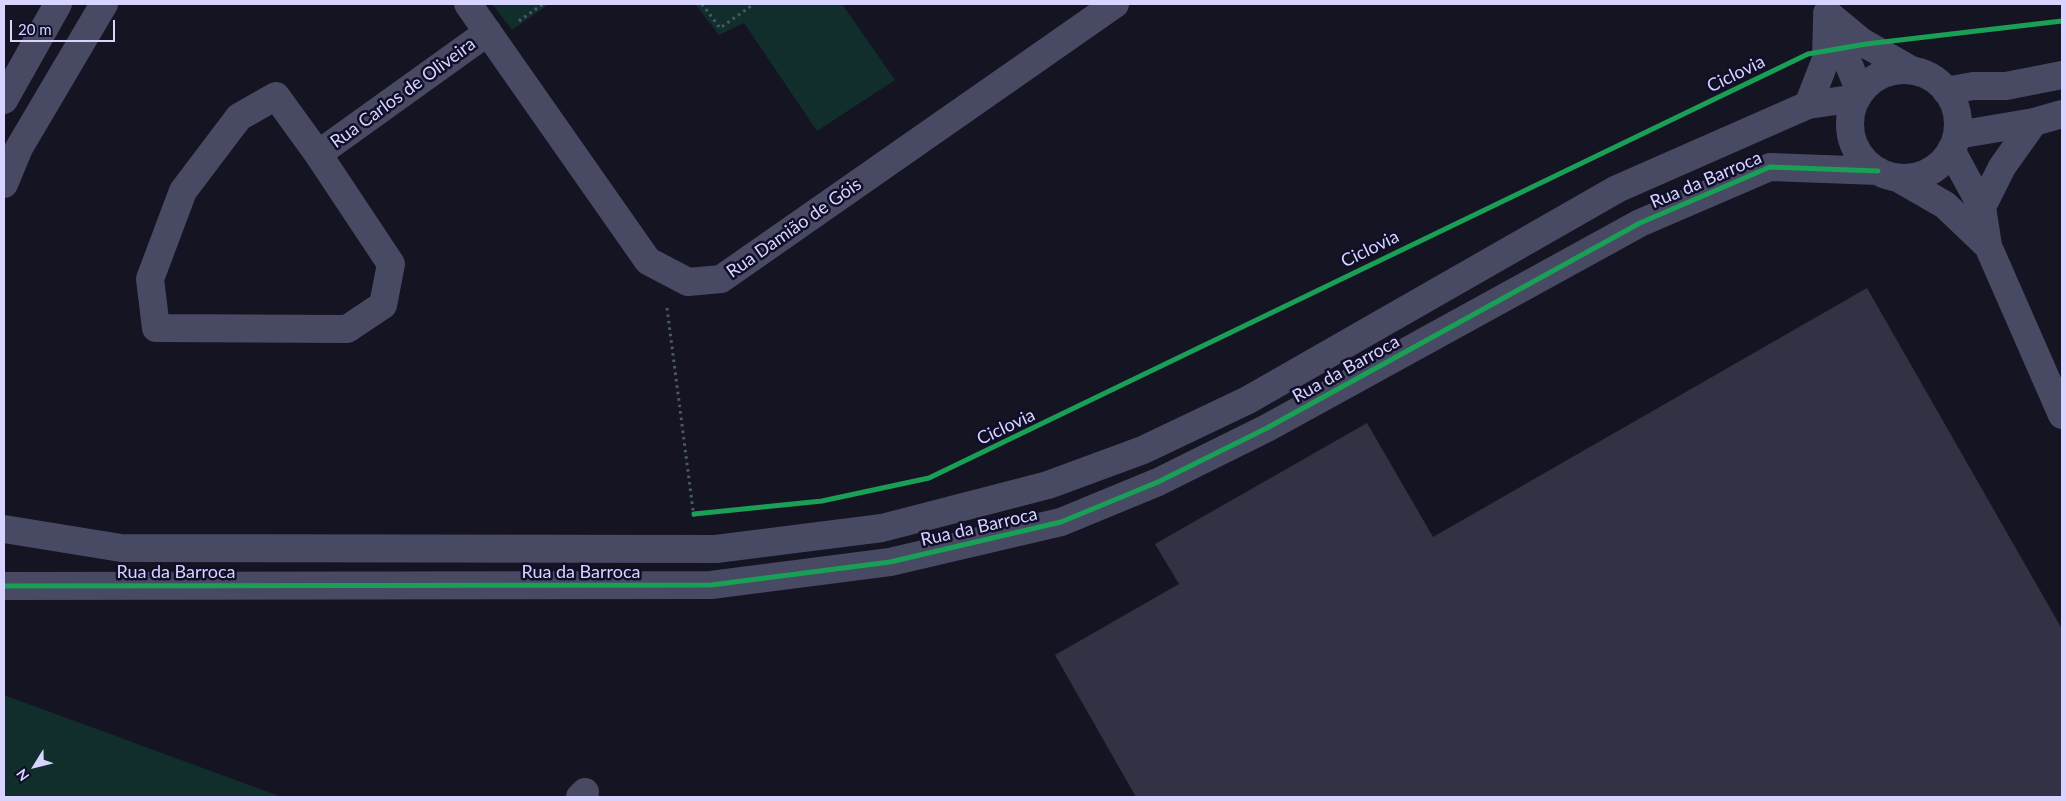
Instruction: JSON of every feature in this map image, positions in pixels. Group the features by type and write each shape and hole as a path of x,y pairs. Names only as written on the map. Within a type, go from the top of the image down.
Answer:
{"street":[{"path":"4,100 58,4"},
{"path":"4,184 19,148 104,4"},
{"name":"Rua Damião de Góis","path":"468,4 648,260 688,282 721,279 1115,4"},
{"path":"1824,8 1862,42 1910,70 1930,77 1946,91 1954,104 1958,120 1954,143 1942,163 1929,172 1914,177 1888,174"},
{"path":"1824,8 1859,95"},
{"path":"1808,105 1826,59 1824,8"},
{"name":"Rua Carlos de Oliveira","path":"318,154 488,32"},
{"path":"1910,70 1896,70 1882,75 1870,82 1859,95 1851,114 1851,131 1855,147 1864,161 1945,205 1988,246"},
{"path":"1946,91 1973,86 2006,86 2062,75"},
{"name":"Rua da Barroca","path":"4,529 121,548 716,548 882,528 1048,485 1144,450 1248,400 1617,189 1808,105 1859,95"},
{"name":"Rua Carlos de Oliveira","path":"276,96 318,154 391,264 383,306 347,329 156,328 150,279 183,191 239,117 276,96"},
{"path":"1954,143 2062,114"},
{"path":"1982,207 2002,167 2034,122"},
{"path":"1954,143 1982,207 1988,246 2062,415"},
{"name":"Rua da Barroca","path":"4,586 711,585 890,562 1061,522 1158,482 1267,428 1640,223 1770,167 1888,174"}],"path":[{"path":"516,22 543,4"},
{"path":"702,4 720,28 754,4"},
{"path":"662,268 698,548"},
{"path":"694,514 703,513"}],"green space":[{"path":"492,4 549,4 512,30"},
{"path":"695,4 842,4 895,80 817,131 744,23 719,35"},
{"path":"4,695 279,796 281,797 4,797"}],"building":[{"path":"1867,288 2062,629 2062,797 1136,797 1055,655 1179,584 1155,544 1367,423 1433,537"}],"cycle path":[{"name":"Ciclovia","path":"694,514 822,501 929,478 1808,54 1866,44 2062,21"},
{"path":"4,586 711,585 890,562 1061,522 1158,482 1267,428 1640,223 1770,167 1878,171"}]}
